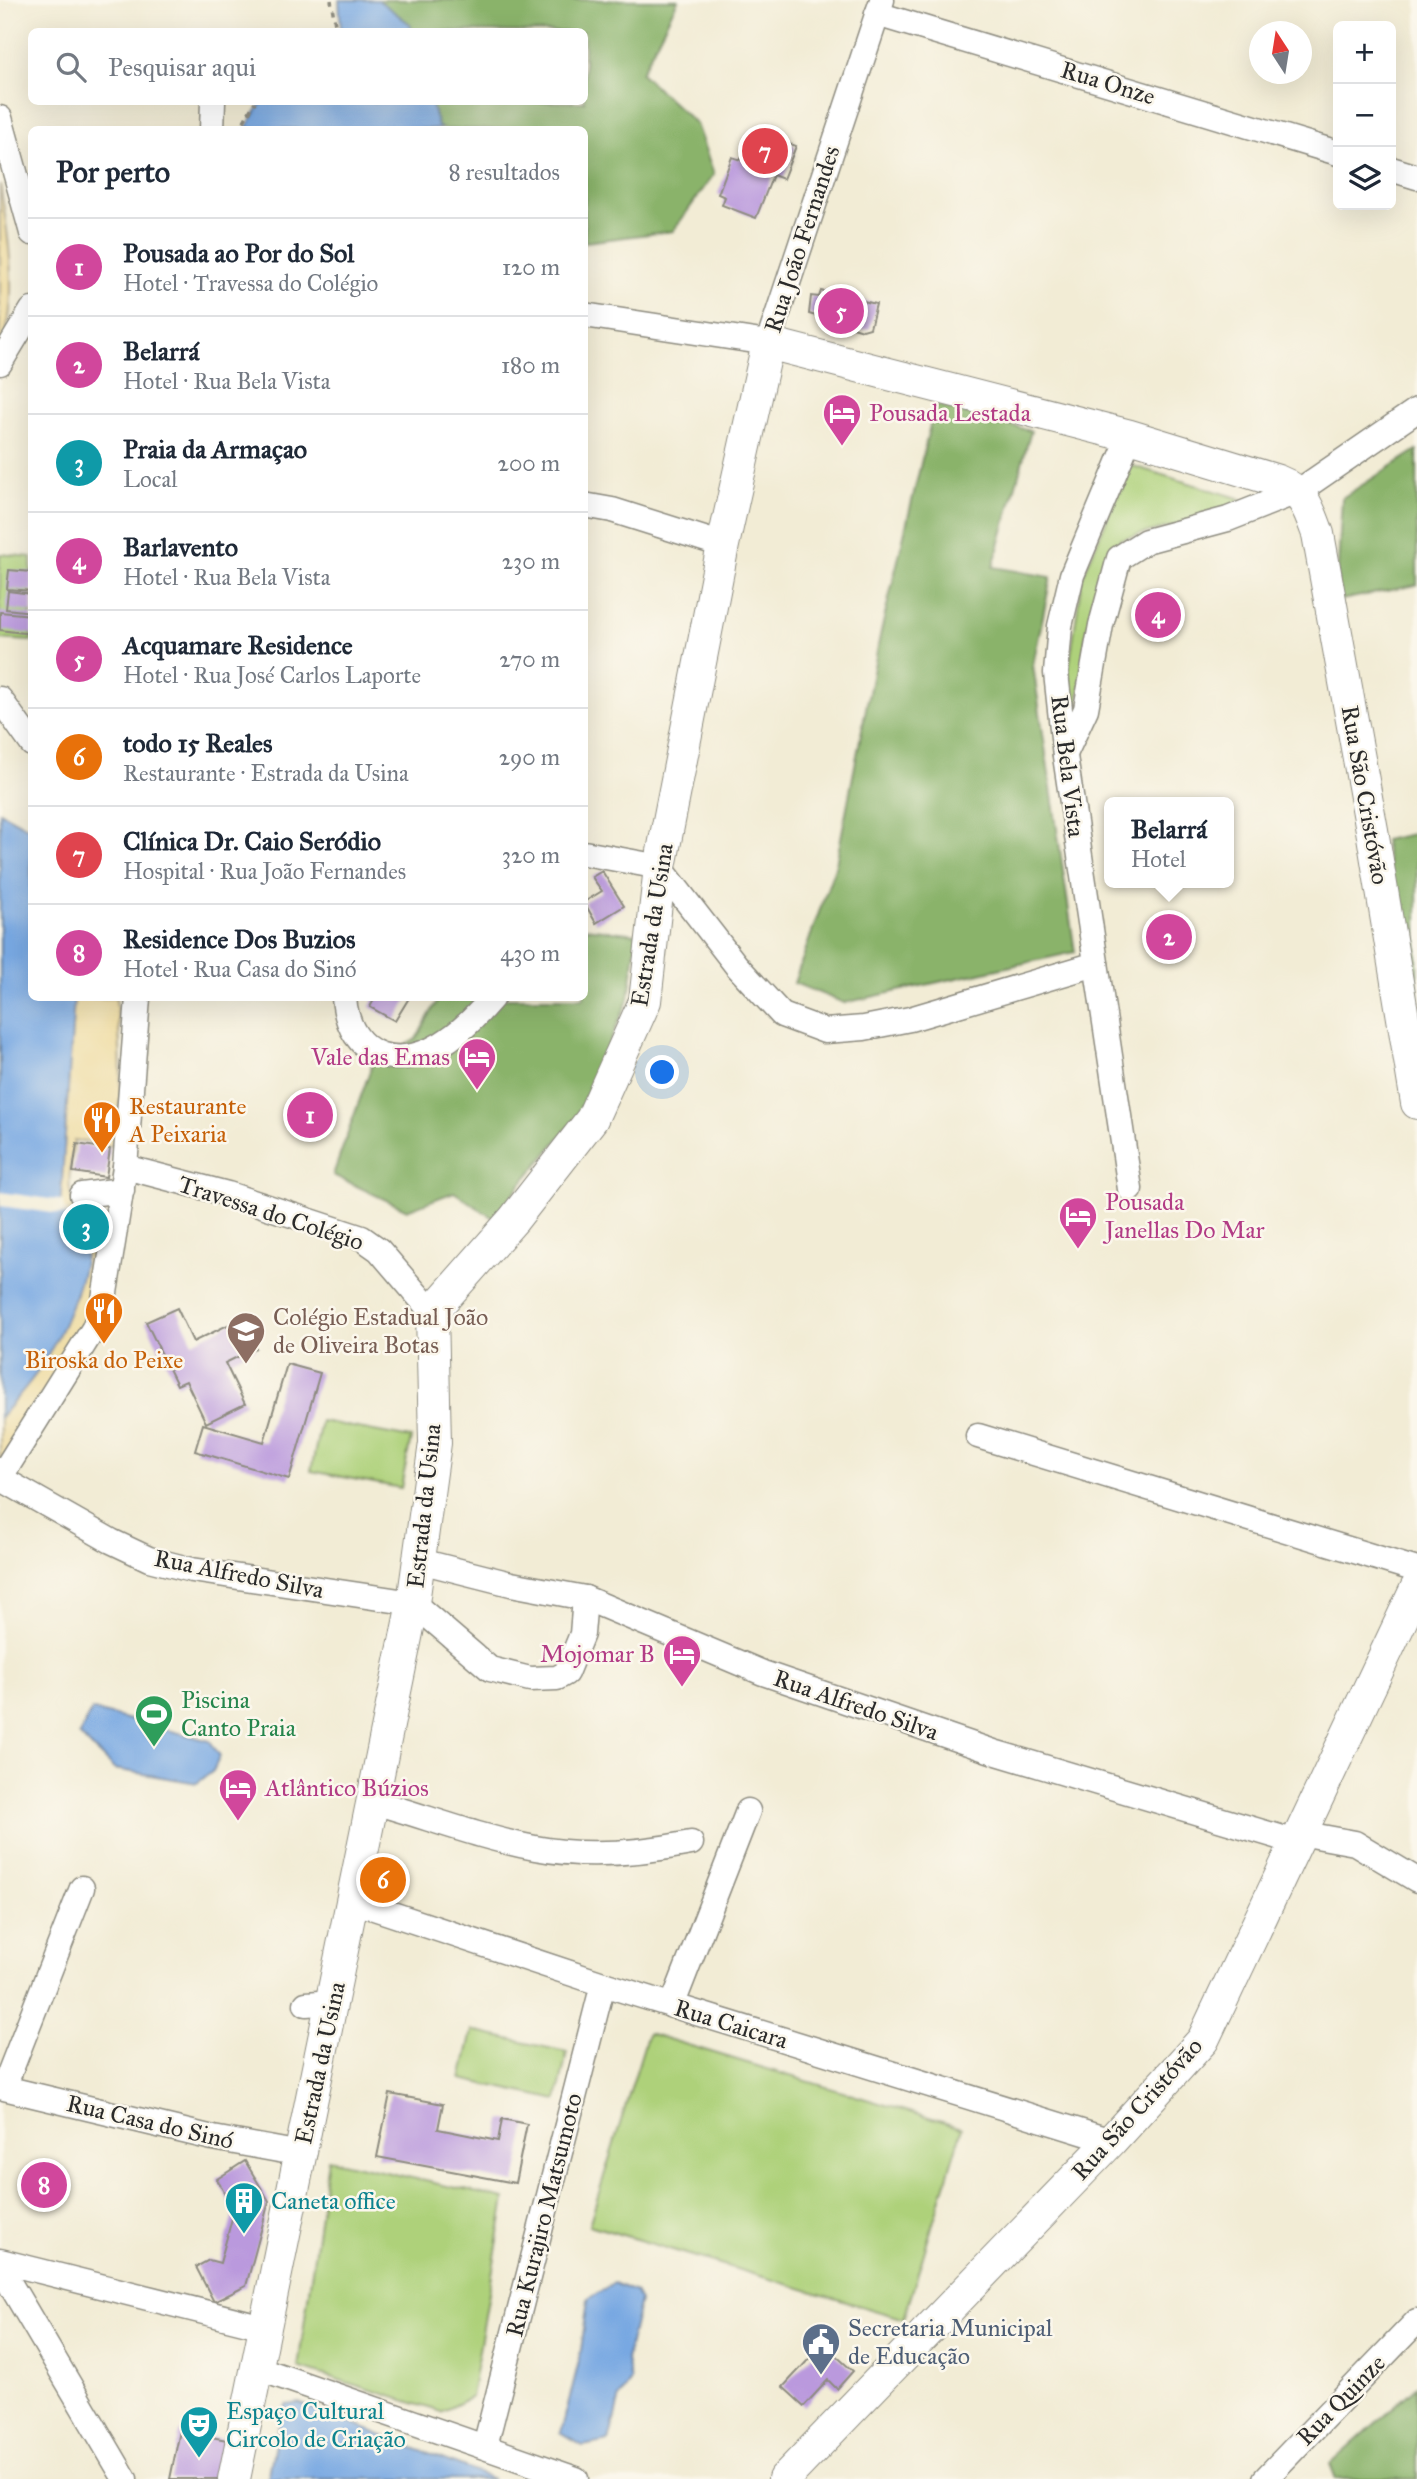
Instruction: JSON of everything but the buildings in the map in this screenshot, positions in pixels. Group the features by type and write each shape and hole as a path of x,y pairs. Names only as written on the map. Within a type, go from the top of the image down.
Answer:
{"main road":[{"path":"768,343 1130,436 1278,481 1298,491"},
{"name":"Estrada da Usina","path":"234,2479 301,2154 320,2003 353,1901 413,1603 435,1443 432,1312 514,1219 592,1119 645,1001 660,867 723,545 768,343"},
{"name":"Rua São Cristóvão","path":"1298,491 1309,507 1318,534 1372,830 1417,1103"},
{"name":"Rua São Cristóvão","path":"783,2479 1111,2141 1203,2040 1417,1587"}],"street":[{"name":"Rua Onze","path":"879,7 1333,151"},
{"name":"Rua João Fernandes","path":"588,315 768,343 879,7"},
{"path":"212,126 213,105"},
{"path":"0,118 28,219"},
{"path":"1396,171 1417,177"},
{"path":"0,363 28,317"},
{"path":"1065,756 1086,709 1101,625 1119,558 1146,541 1228,519 1298,491 1417,410"},
{"name":"Rua Bela Vista","path":"1130,436 1072,575 1060,626 1056,673 1065,756 1130,1189"},
{"path":"588,506 612,510 723,545"},
{"path":"0,699 18,735"},
{"path":"588,854 660,867 736,965 782,1015 825,1031 864,1028 910,1019 1096,964"},
{"path":"0,1478 94,1328 104,1299 123,1179 138,1001"},
{"path":"344,1001 349,1029 359,1043 392,1057 422,1052 448,1040 489,1001"},
{"path":"82,1195 123,1179"},
{"name":"Travessa do Colégio","path":"123,1179 228,1194 362,1238 379,1250 432,1312"},
{"path":"978,1436 1417,1570"},
{"name":"Rua Alfredo Silva","path":"0,1478 149,1559 192,1570 413,1603"},
{"name":"Rua Alfredo Silva","path":"420,1561 511,1584 585,1598 763,1673 984,1749 1298,1837 1355,1843 1417,1880"},
{"path":"413,1603 490,1669 530,1679 549,1679 566,1673 572,1665 582,1634 585,1598"},
{"path":"374,1802 536,1848 597,1854 649,1851 691,1843"},
{"path":"672,2006 748,1811"},
{"path":"2,2087 82,1888"},
{"name":"Rua Caicara","path":"353,1901 672,2006 1111,2141"},
{"name":"Rua Kurajiro Matsumoto","path":"485,2446 603,1984"},
{"name":"Rua Casa do Sinó","path":"2,2087 213,2138 301,2154"},
{"path":"0,2262 264,2327"},
{"path":"0,2267 125,2479"},
{"name":"Rua Quinze","path":"1277,2474 1417,2320"},
{"path":"257,2368 576,2479"}],"path":[{"path":"331,0 335,24 332,28"},
{"path":"241,126 253,105"}],"green space":[{"path":"378,0 678,0 641,73 696,124 714,174 673,231 588,242 588,126 438,126 432,105 588,105 588,28 411,28 410,24"},
{"path":"935,404 1031,431 993,567 1051,577 1033,665 1075,952 844,1003 794,983 836,864 880,636"},
{"path":"1417,450 1417,585 1336,601 1342,498"},
{"path":"1130,465 1241,499 1221,514 1120,539 1103,571 1092,606 1077,706 1069,730 1068,675 1082,578"},
{"path":"0,554 28,557 28,641 0,639"},
{"path":"1417,833 1417,1025 1384,840"},
{"path":"588,928 637,934 629,998 577,1117 493,1218 454,1192 407,1210 333,1175 372,1065 416,1039 437,1001 588,1001"},
{"path":"321,1421 411,1438 401,1488 311,1471"},
{"path":"472,2031 567,2052 557,2100 461,2079"},
{"path":"648,2033 962,2128 904,2319 589,2225"},
{"path":"328,2159 505,2199 471,2397 441,2412 298,2367"},
{"path":"1417,2386 1417,2479 1336,2479 1330,2464"}],"sand":[{"path":"0,184 9,244 11,289 10,311 0,346"},
{"path":"74,1001 116,1001 120,1091 112,1146 74,1140 70,1170 72,1199 97,1238 98,1274 92,1302 81,1331 51,1387 0,1462 0,1418 45,1361 76,1294 83,1234 79,1222 60,1211"}],"water":[{"path":"339,0 378,0 410,24 411,28 341,28"},
{"path":"260,105 432,105 438,126 247,126"},
{"path":"0,812 28,827 28,1001 74,1001 60,1210 78,1222 84,1235 85,1251 77,1290 53,1346 36,1374 0,1418"},
{"name":"Piscina Canto Praia","path":"92,1710 210,1741 220,1756 213,1771 197,1783 114,1769 79,1735"},
{"path":"614,2283 635,2292 640,2301 626,2360 631,2381 620,2397 609,2441 583,2446 561,2433 580,2357 588,2299"},
{"path":"299,2403 493,2479 268,2479 281,2414 287,2405"}],"pier":[{"path":"0,1192 64,1201 64,1209 75,1216 0,1206"}],"place":[{"name":"Clínica Dr. Caio Seródio","path":"765,151"},
{"name":"Acquamare Residence","path":"841,311"},
{"name":"Pousada Lestada","path":"842,447"},
{"name":"Barlavento","path":"1158,615"},
{"name":"Belarrá","path":"1169,937"},
{"name":"Vale das Emas","path":"477,1091"},
{"name":"Pousada ao Por do Sol","path":"310,1115"},
{"name":"Restaurante A Peixaria","path":"102,1154"},
{"name":"Praia da Armaçao","path":"86,1227"},
{"name":"Pousada Janellas Do Mar","path":"1078,1250"},
{"name":"Biroska do Peixe","path":"104,1345"},
{"name":"Colégio Estadual João de Oliveira Botas","path":"246,1365"},
{"name":"Mojomar B","path":"682,1688"},
{"name":"Piscina Canto Praia","path":"154,1748"},
{"name":"Atlântico Búzios","path":"238,1822"},
{"name":"todo 15 Reales","path":"383,1880"},
{"name":"Residence Dos Buzios","path":"44,2185"},
{"name":"Caneta office","path":"244,2235"},
{"name":"Secretaria Municipal de Educação","path":"821,2376"},
{"name":"Espaço Cultural Circolo de Criação","path":"199,2459"}]}
